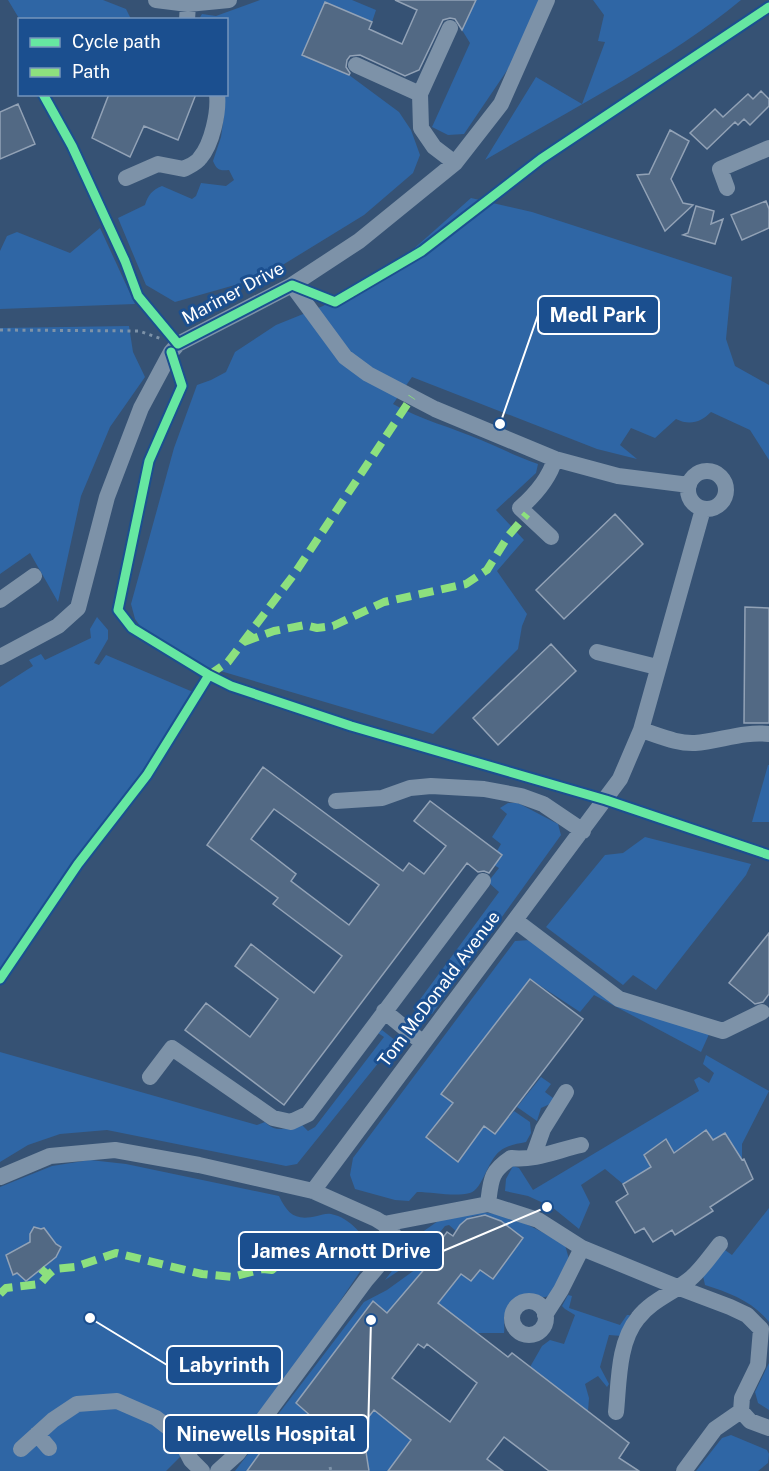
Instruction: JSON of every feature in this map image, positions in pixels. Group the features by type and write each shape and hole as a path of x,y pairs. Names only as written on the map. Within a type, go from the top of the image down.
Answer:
{"street":[{"path":"156,0 187,12 229,0"},
{"name":"Mariner Drive","path":"0,657 58,626 78,608 107,497 141,408 171,352 178,344 292,285 359,241 455,163 501,104 547,0"},
{"path":"450,28 420,94 421,128 434,147 455,163"},
{"path":"356,65 420,94"},
{"path":"126,178 158,164 184,169 200,158 214,129 218,109 217,96"},
{"path":"727,188 720,169 769,148"},
{"path":"292,285 345,357 368,374 435,409 555,459 618,476 689,485"},
{"path":"551,537 520,508 534,495 552,470 555,459"},
{"path":"703,472 716,473 725,483 726,496 723,502 712,509 703,509 697,507 691,500 689,485 692,479 703,472"},
{"name":"Tom McDonald Avenue","path":"313,1191 620,779 641,730 703,509"},
{"path":"0,600 34,576"},
{"path":"597,652 657,667"},
{"path":"641,730 680,742 692,743 736,735 769,734"},
{"path":"336,801 382,798 410,788 431,786 484,789 521,796 543,804 583,831"},
{"path":"150,1077 172,1048 273,1118 291,1122 308,1114 483,881"},
{"path":"516,921 619,999 723,1031 762,1012"},
{"path":"384,1011 423,1043"},
{"path":"533,1157 543,1129 566,1092"},
{"path":"488,1204 491,1179 495,1171 511,1158 521,1160 581,1145"},
{"path":"0,1177 50,1156 115,1150 199,1165 313,1191 384,1224 394,1235 392,1247 238,1453 218,1471"},
{"path":"384,1224 488,1204 538,1220 582,1248 747,1315 761,1329 758,1365 742,1398 741,1411 750,1421 769,1428"},
{"path":"616,1412 623,1356 637,1319 652,1304 691,1279 720,1244"},
{"path":"545,1315 561,1290 582,1248"},
{"path":"21,1449 52,1420 77,1404 117,1401 156,1418 178,1435 190,1460 202,1471"},
{"path":"684,1471 715,1429 741,1411"},
{"path":"37,1434 49,1449"}],"path":[{"path":"165,328 178,344"},
{"path":"0,330 139,331 178,344"}],"shaded area":[{"path":"8,0 103,0 126,9 130,18 100,18 19,18"},
{"path":"260,0 352,0 376,10 372,22 325,2 302,55 349,75 399,112 411,130 420,155 413,173 364,215 263,277 175,302 146,285 118,218 145,205 151,193 162,186 192,199 196,196 201,183 226,186 234,180 229,170 219,169 213,161 221,137 224,115 223,96 228,96 228,18 200,18 202,14 216,16"},
{"path":"476,0 539,0 512,63 464,134 448,135 432,127 470,43 462,30"},
{"path":"593,0 741,0 699,32 654,61 607,90 485,160 536,77 582,104 605,42 598,41 604,15"},
{"path":"471,198 532,212 732,277 726,339 735,366 769,385 769,460 750,430 711,412 695,422 676,419 655,438 631,428 620,445 637,459 597,449 412,377 393,404 414,415 470,435 538,464 536,473 496,510 524,540 497,571 527,614 522,626 518,649 433,734 207,667 143,630 135,619 131,604 174,448 197,385 226,372 235,352 276,325 323,306 409,253"},
{"path":"100,228 135,304 0,309 0,251 7,236 17,232 70,253"},
{"path":"129,326 133,352 145,377 110,427 81,496 58,602 30,553 0,574 0,328"},
{"path":"97,617 108,630 108,639 94,663 99,665 106,655 193,692 123,799 0,974 0,687 33,666 29,660 41,654 45,660 91,638 90,629"},
{"path":"768,765 769,822 752,822"},
{"path":"508,803 518,803 558,824 561,835 432,1014 418,1013 413,1009 499,892 488,882 499,868 494,865 502,855 497,851 501,844 492,837 507,814 500,808"},
{"path":"645,837 751,864 746,875 656,990 633,975 623,985 546,927 605,855 623,853"},
{"path":"530,940 615,1001 710,1032 701,1052 594,995 580,1012 530,979 464,1111 462,1114 451,1106 426,1137 458,1161 473,1118 495,1134 514,1111 530,1122 531,1133 526,1142 500,1151 478,1186 470,1193 417,1192 409,1201 395,1200 355,1189 350,1175 353,1158 515,941"},
{"path":"382,1030 396,1041 297,1164 286,1166 107,1130 60,1134 28,1145 0,1162 0,1052 257,1125 265,1122 273,1128 282,1129 301,1124 308,1131 315,1127 384,1037 378,1033"},
{"path":"706,1055 769,1091 742,1144 742,1160 725,1133 713,1140 706,1131 675,1154 665,1139 644,1155 652,1169 623,1184 605,1169 581,1185 590,1203 579,1229 552,1207 528,1196 505,1191 506,1179 513,1166 519,1168 533,1190 699,1091 694,1080 699,1077 709,1083 714,1073 703,1064"},
{"path":"541,1077 551,1084 545,1092 557,1101 541,1108 537,1121 517,1107"},
{"path":"90,1160 126,1164 279,1196 289,1212 298,1217 329,1214 344,1219 355,1228 374,1251 294,1369 229,1450 194,1443 166,1471 0,1471 0,1187 52,1166"},
{"path":"769,1208 769,1322 748,1303 705,1285 703,1276 722,1248 732,1255"},
{"path":"471,1211 510,1218 565,1245 569,1259 551,1295 544,1297 528,1294 514,1299 506,1310 504,1333 475,1333 388,1313 373,1302 296,1403 312,1417 295,1439 278,1428 247,1471 235,1471 364,1302 387,1290 423,1264 452,1286 461,1274 471,1281 480,1270 493,1279 523,1238 498,1221 481,1215 464,1222 456,1231 449,1225 445,1226 421,1256 385,1280 421,1233 448,1214"},
{"path":"568,1295 572,1296 569,1308 620,1325 627,1315 630,1315 622,1336 609,1335 600,1367 609,1384 607,1387 598,1376 585,1384 589,1398 588,1411 530,1367 542,1346 550,1340 564,1344 575,1315 562,1306"},
{"path":"769,1363 769,1410 758,1403 755,1392"},
{"path":"374,1410 411,1440 388,1471 369,1471 366,1453 349,1453 344,1449"},
{"path":"731,1435 767,1450 768,1463 758,1471 696,1471 722,1438"}],"building":[{"path":"395,0 476,0 462,30 455,19 443,20 419,70 405,76 360,55 350,56 347,60 346,67 349,75 302,55 325,2 372,22 369,29 402,44 417,10"},
{"path":"761,91 769,99 769,106 750,125 744,119 738,125 735,122 707,149 690,133 715,109 723,117 748,94 753,99"},
{"path":"108,96 195,96 178,140 144,126 130,157 92,138"},
{"path":"18,104 35,144 0,159 0,112"},
{"path":"670,130 689,141 671,179 683,203 693,205 665,231 637,175 649,174"},
{"path":"766,201 769,209 769,228 742,240 731,215"},
{"path":"696,206 714,211 711,224 723,219 715,244 683,235 688,233"},
{"path":"615,514 643,544 564,619 536,590"},
{"path":"745,607 769,608 769,723 744,723"},
{"path":"551,644 576,671 498,745 473,718"},
{"path":"263,767 403,871 409,863 424,874 446,846 414,821 430,801 502,855 489,873 478,872 467,863 284,1105 185,1030 206,1003 250,1037 278,999 235,966 251,944 314,993 342,956 273,904 278,898 207,845","holes":["274,809 379,885 349,925 291,881 296,874 251,839"]},
{"path":"769,933 769,994 763,1002 755,1004 729,983"},
{"path":"530,979 583,1019 495,1134 484,1126 458,1162 426,1137 453,1103 441,1094"},
{"path":"706,1130 713,1140 725,1133 742,1160 744,1159 753,1179 710,1207 713,1211 675,1235 672,1230 653,1242 644,1228 635,1233 616,1202 628,1194 623,1184 651,1167 644,1155 666,1139 674,1153"},
{"path":"485,1215 501,1221 523,1238 493,1279 480,1270 471,1281 461,1274 438,1303 508,1357 512,1353 629,1443 619,1458 639,1471 549,1471 504,1437 487,1459 503,1471 388,1471 411,1440 374,1410 340,1453 366,1452 369,1471 247,1471 278,1428 295,1439 312,1417 296,1403 373,1301 387,1313 427,1266 423,1264 447,1232 453,1236 467,1219","holes":["418,1344 424,1348 427,1344 477,1383 450,1422 392,1378"]},
{"path":"34,1227 44,1228 61,1247 56,1257 26,1281 17,1273 13,1275 6,1255 30,1242 30,1234"}],"marked path":[{"path":"209,675 228,662 295,573 412,397"},
{"path":"244,642 274,631 305,625 317,628 333,626 384,602 466,584 487,570 509,535 527,514"},
{"path":"41,1269 48,1275 55,1269 75,1267 116,1253 202,1274 232,1277 263,1269 272,1270 279,1264 323,1251 343,1250 362,1260 380,1264"},
{"path":"0,1294 6,1288 40,1284 48,1275"}],"cycle path":[{"path":"44,96 72,146 125,261 138,296 178,344 292,285 335,302 422,251 541,159 769,7"},
{"path":"171,352 182,386 149,461 118,610 132,628 231,686 351,726 606,800 769,855"},
{"path":"0,979 78,864 147,775 209,675"}],"place":[{"name":"Medl Park","path":"500,424"},
{"name":"James Arnott Drive","path":"547,1207"},
{"name":"Labyrinth","path":"90,1318"},
{"name":"Ninewells Hospital","path":"371,1320"}]}
